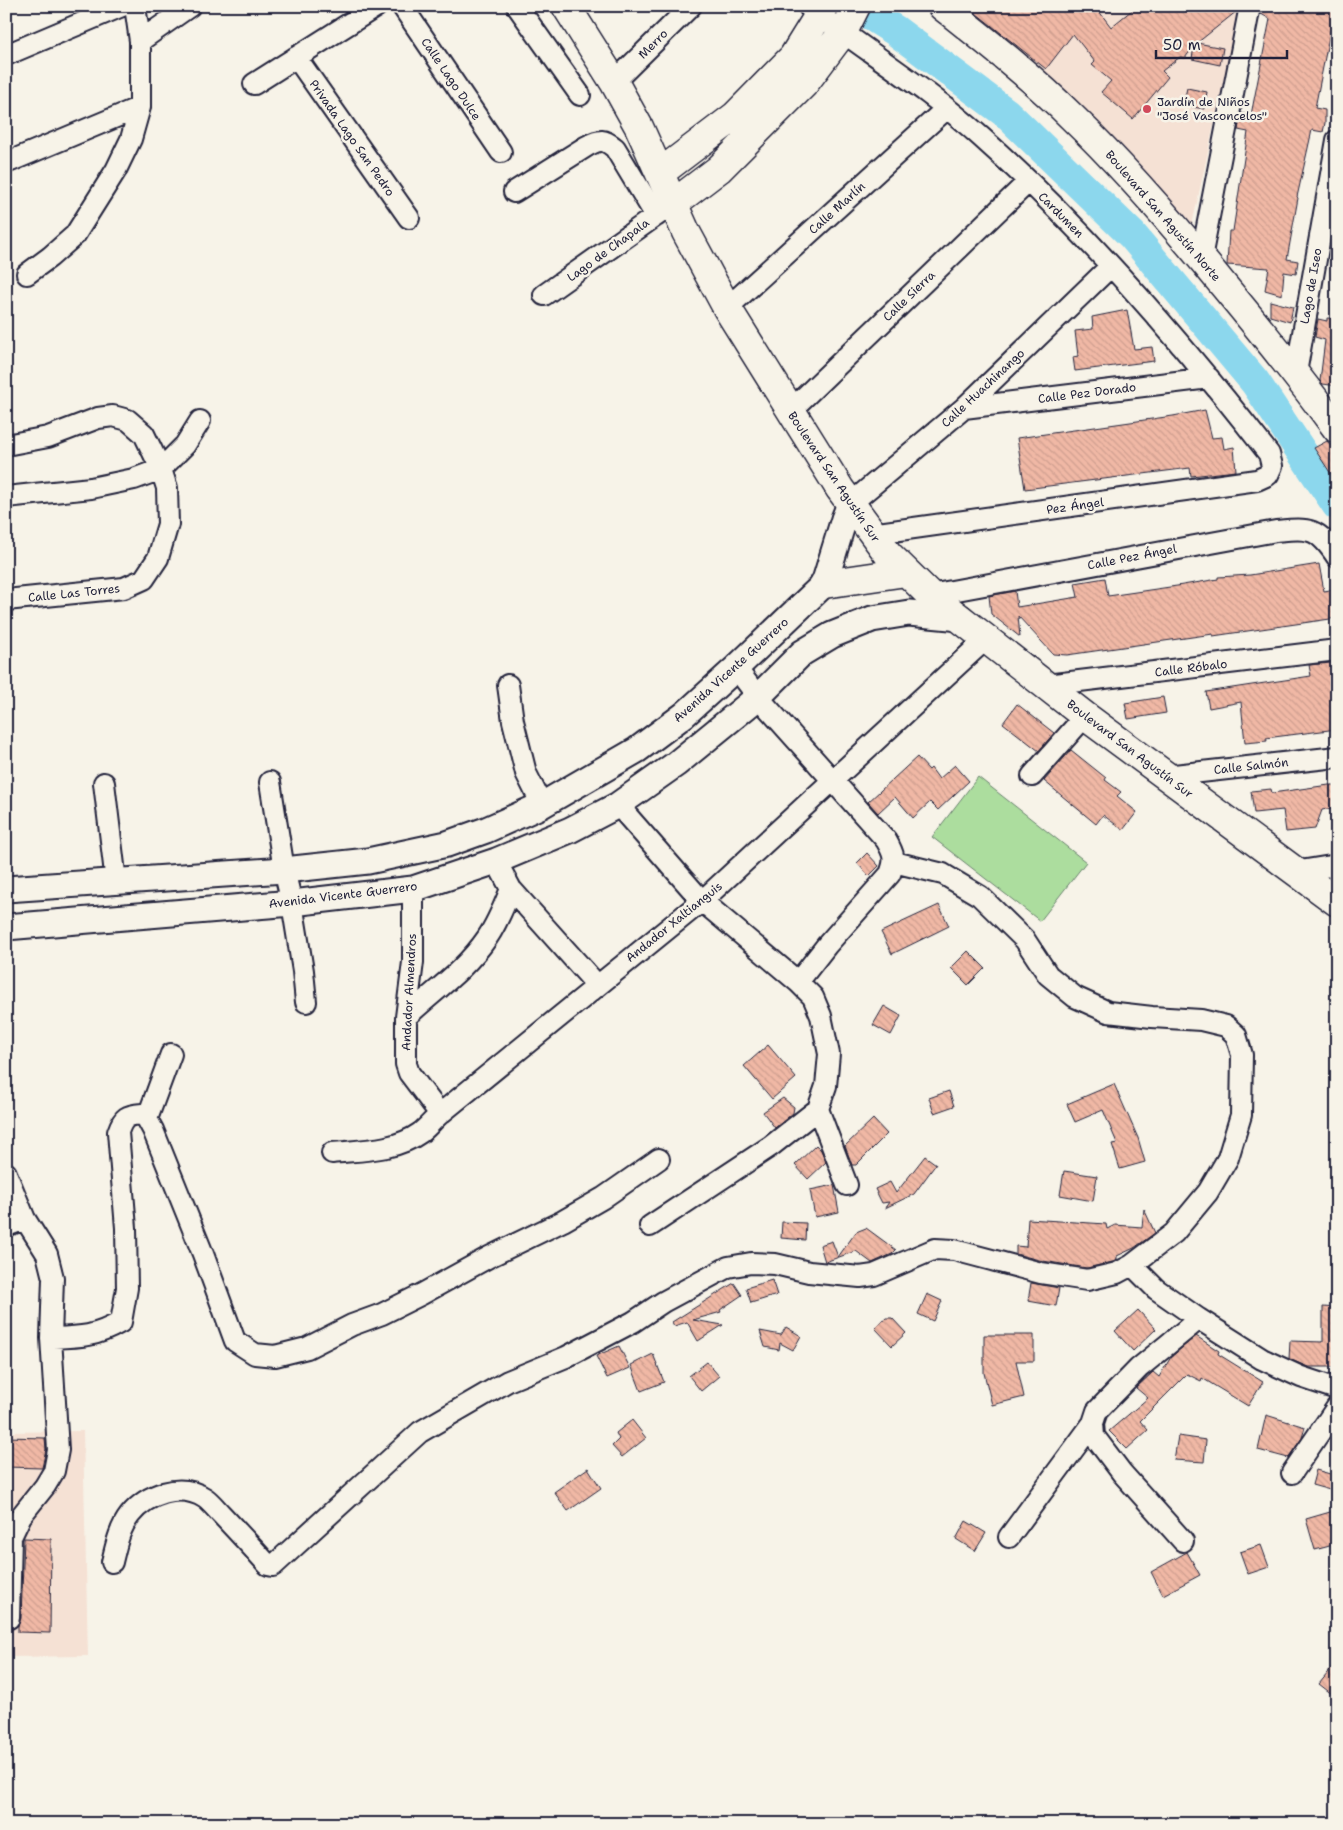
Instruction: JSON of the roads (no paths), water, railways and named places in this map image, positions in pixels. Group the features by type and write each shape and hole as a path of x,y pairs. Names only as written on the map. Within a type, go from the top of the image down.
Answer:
{"main road":[{"name":"Boulevard San Agustín Sur","path":"566,6 614,82 639,127 660,173 664,210 850,504 888,554 930,595 1085,716 1337,902"},
{"name":"Boulevard San Agustín Norte","path":"942,6 1071,115 1126,170 1296,373 1337,429"},
{"path":"660,173 735,116 793,57 817,9"},
{"path":"664,210 719,169 768,121 804,84 850,19"},
{"path":"824,584 906,572"}],"street":[{"path":"6,55 122,6"},
{"path":"27,274 75,235 116,170 131,139 140,107 140,41 135,6"},
{"path":"140,41 190,6"},
{"path":"254,84 377,6"},
{"name":"Calle Lago Dulce","path":"402,6 500,152"},
{"path":"517,6 580,95"},
{"name":"Merro","path":"614,82 691,6"},
{"path":"1201,258 1250,6"},
{"name":"Cardumen","path":"817,9 850,19 947,108 982,137 1028,182 1111,266 1210,378 1269,454 1272,466"},
{"name":"Privada Lago San Pedro","path":"296,57 409,218"},
{"path":"6,163 140,107"},
{"name":"Calle Marlín","path":"727,308 947,108"},
{"path":"514,192 598,140 606,140 615,148 664,210"},
{"name":"Lago de Iseo","path":"1296,373 1337,140"},
{"name":"Calle Sierra","path":"790,411 1028,182"},
{"name":"Lago de Chapala","path":"544,296 664,210"},
{"name":"Calle Huachinango","path":"850,504 964,408 1111,266"},
{"name":"Calle Pez Dorado","path":"964,408 1210,378"},
{"name":"Calle Las Torres","path":"6,445 48,437 98,418 112,416 128,420 144,434 161,469 167,488 168,524 158,558 144,579 124,588 6,600"},
{"path":"6,497 91,488 134,479 161,469 185,445 200,421"},
{"name":"Pez Ángel","path":"872,534 1258,480 1268,475 1272,466"},
{"name":"Avenida Vicente Guerrero","path":"6,889 284,870 368,861 447,844 486,830 542,805 637,750 684,715 824,584 850,504"},
{"name":"Calle Pez Ángel","path":"930,595 1276,531 1304,529 1319,534 1333,551"},
{"name":"Avenida Vicente Guerrero","path":"6,927 292,903 413,889 496,861 570,830 618,805 676,764 758,697 802,653 832,636 872,619 909,613 961,618"},
{"name":"Andador Xaltianguis","path":"332,1153 399,1144 420,1133 440,1114 702,901 987,638"},
{"name":"Calle Róbalo","path":"1046,685 1337,650"},
{"path":"736,668 758,697 886,840 892,852 894,862 890,874 827,944 798,982"},
{"path":"508,685 513,721 526,773 542,805"},
{"path":"1032,776 1085,716"},
{"name":"Calle Salmón","path":"1165,776 1337,757"},
{"path":"270,782 284,870 292,903 306,1002"},
{"path":"104,783 116,882"},
{"path":"618,805 702,901 798,982 812,997 821,1016 829,1054 826,1086 818,1109 771,1146 650,1226"},
{"path":"496,861 511,889 597,985"},
{"path":"112,1562 118,1538 129,1516 141,1505 161,1493 182,1489 204,1498 240,1533 268,1565 273,1566 420,1432 508,1380 566,1357 633,1322 663,1302 728,1267 751,1263 775,1264 809,1272 860,1277 874,1275 934,1249 954,1250 1041,1273 1087,1280 1117,1273 1132,1266 1174,1233 1208,1192 1228,1158 1241,1115 1242,1055 1236,1035 1226,1026 1201,1020 1108,1012 1075,997 1048,975 1025,940 980,896 943,874 894,862"},
{"path":"1294,872 1337,865"},
{"name":"Andador Almendros","path":"413,889 412,962 406,1017 406,1064 409,1073 440,1114"},
{"path":"406,1017 470,959 487,938 499,917 511,889"},
{"path":"147,1119 171,1054"},
{"path":"818,1109 847,1186"},
{"path":"51,1338 84,1337 106,1331 122,1322 127,1288 126,1228 118,1132 122,1120 129,1115 142,1114 147,1119 203,1254 235,1341 255,1354 275,1356 307,1348 352,1325 382,1314 422,1294 587,1207 659,1159"},
{"path":"6,1173 16,1222 47,1254 53,1278 51,1338 58,1450 54,1471 21,1516 11,1537 9,1618"},
{"path":"1132,1266 1156,1288 1199,1319 1262,1359 1301,1378 1337,1389"},
{"path":"1009,1537 1093,1422 1097,1411 1140,1368 1199,1319"},
{"path":"1292,1473 1337,1407"},
{"path":"1093,1422 1094,1436 1122,1473 1183,1541"}],"waterway":[{"path":"856,6 896,31 1006,113 1132,235 1255,382 1337,505"}],"place":[{"name":"Jardín de Niños \"José Vasconcelos\"","path":"1147,109"}]}
